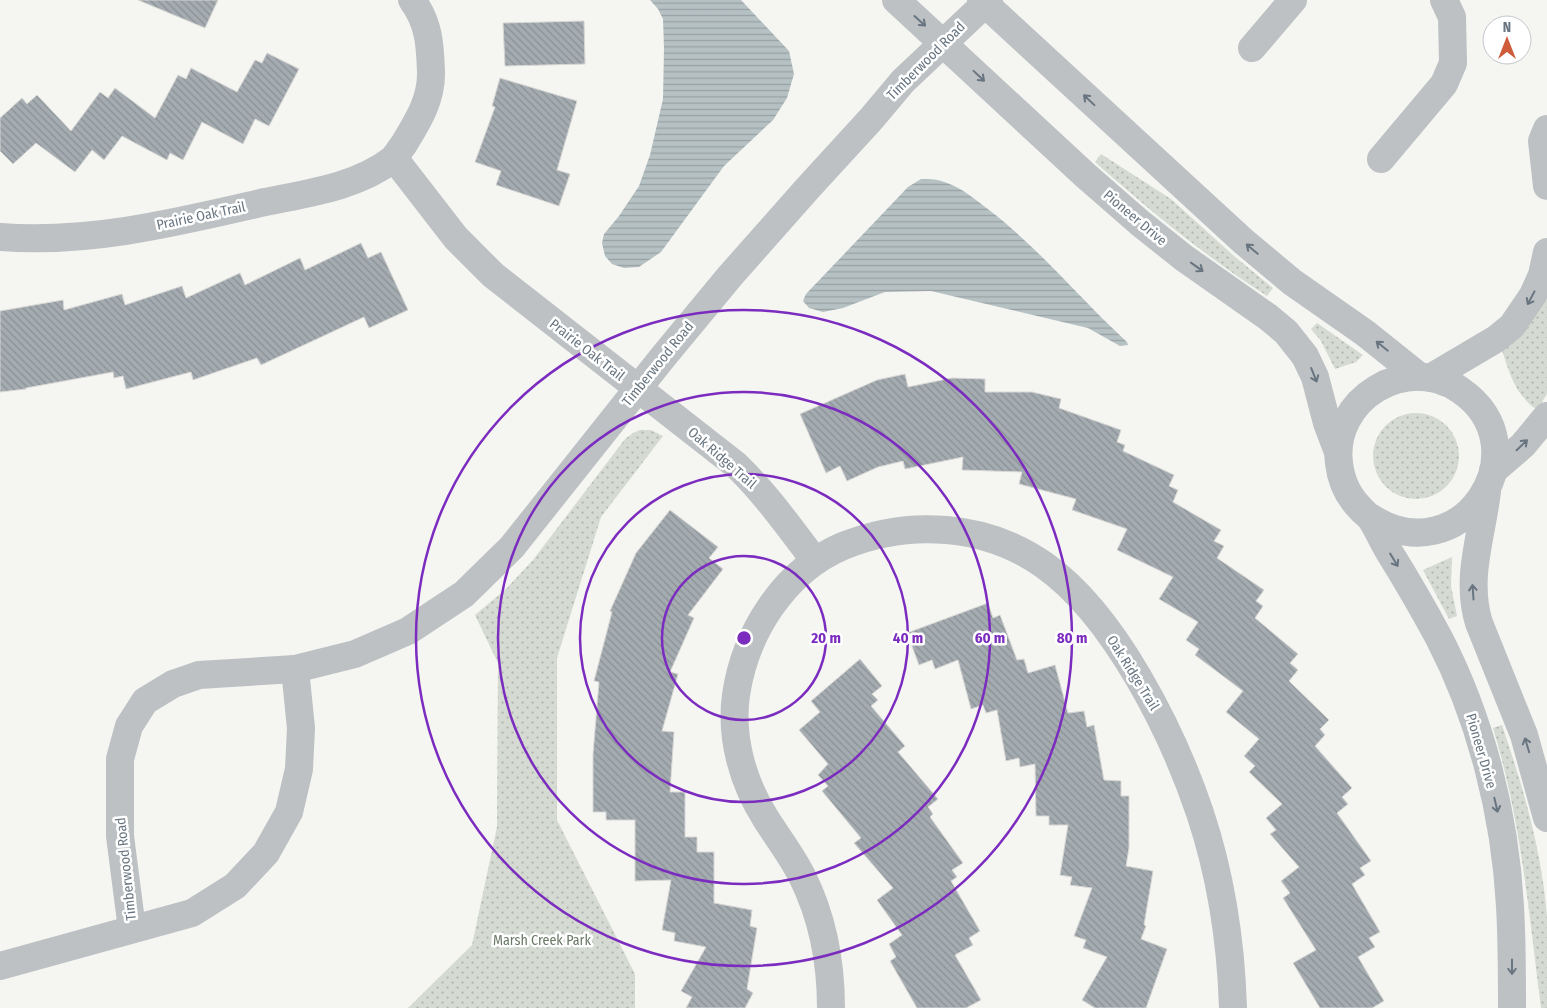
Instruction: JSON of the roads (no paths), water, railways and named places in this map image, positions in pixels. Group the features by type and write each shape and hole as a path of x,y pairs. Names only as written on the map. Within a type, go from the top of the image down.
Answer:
{"street":[{"name":"Prairie Oak Trail","path":"0,237 70,238 178,222 337,186 364,176 394,158 422,117 432,84 430,48 422,14 412,0"},
{"name":"Pioneer Drive","path":"896,0 1085,175 1140,223 1190,263 1283,328 1297,344 1311,368 1318,385 1327,423 1338,454"},
{"path":"1252,48 1292,0"},
{"path":"1381,159 1444,84 1453,63 1452,18 1444,0"},
{"name":"Timberwood Road","path":"132,930 120,836 120,759 129,726 145,701 173,684 199,675 295,668 356,654 408,631 464,594 512,548 730,276 903,81 985,1"},
{"path":"985,1 1243,242 1292,282 1365,332 1425,377"},
{"path":"1547,129 1542,141 1547,186"},
{"name":"Prairie Oak Trail","path":"394,158 456,238 493,275 637,390"},
{"path":"1425,377 1496,339 1512,326 1533,295 1542,275 1547,252"},
{"path":"1547,416 1490,479 1476,506 1460,520 1431,532 1399,531 1388,528 1370,517 1358,506 1344,486 1338,454 1344,424 1356,406 1370,392 1399,378 1425,377 1454,386 1468,396 1488,422 1495,454 1490,479 1474,569 1474,599 1480,623 1524,736 1547,818"},
{"name":"Oak Ridge Trail","path":"637,390 727,458 751,480 815,561"},
{"name":"Pioneer Drive","path":"1370,517 1424,608 1443,647 1466,699 1485,759 1498,814 1507,872 1512,934 1512,1008"},
{"name":"Oak Ridge Trail","path":"831,1008 828,955 815,907 800,872 767,821 751,792 740,758 735,729 735,703 738,684 745,658 756,632 777,598 800,574 815,561 842,546 872,536 914,529 946,530 989,538 1020,551 1044,566 1076,593 1104,627 1147,693 1192,790 1212,856 1224,914 1231,965 1232,1008"},
{"name":"Timberwood Road","path":"0,966 192,913 235,886 266,853 289,812 300,769 301,728 295,668"}],"park label":[{"name":"Marsh Creek Park","path":"542,940"}]}
